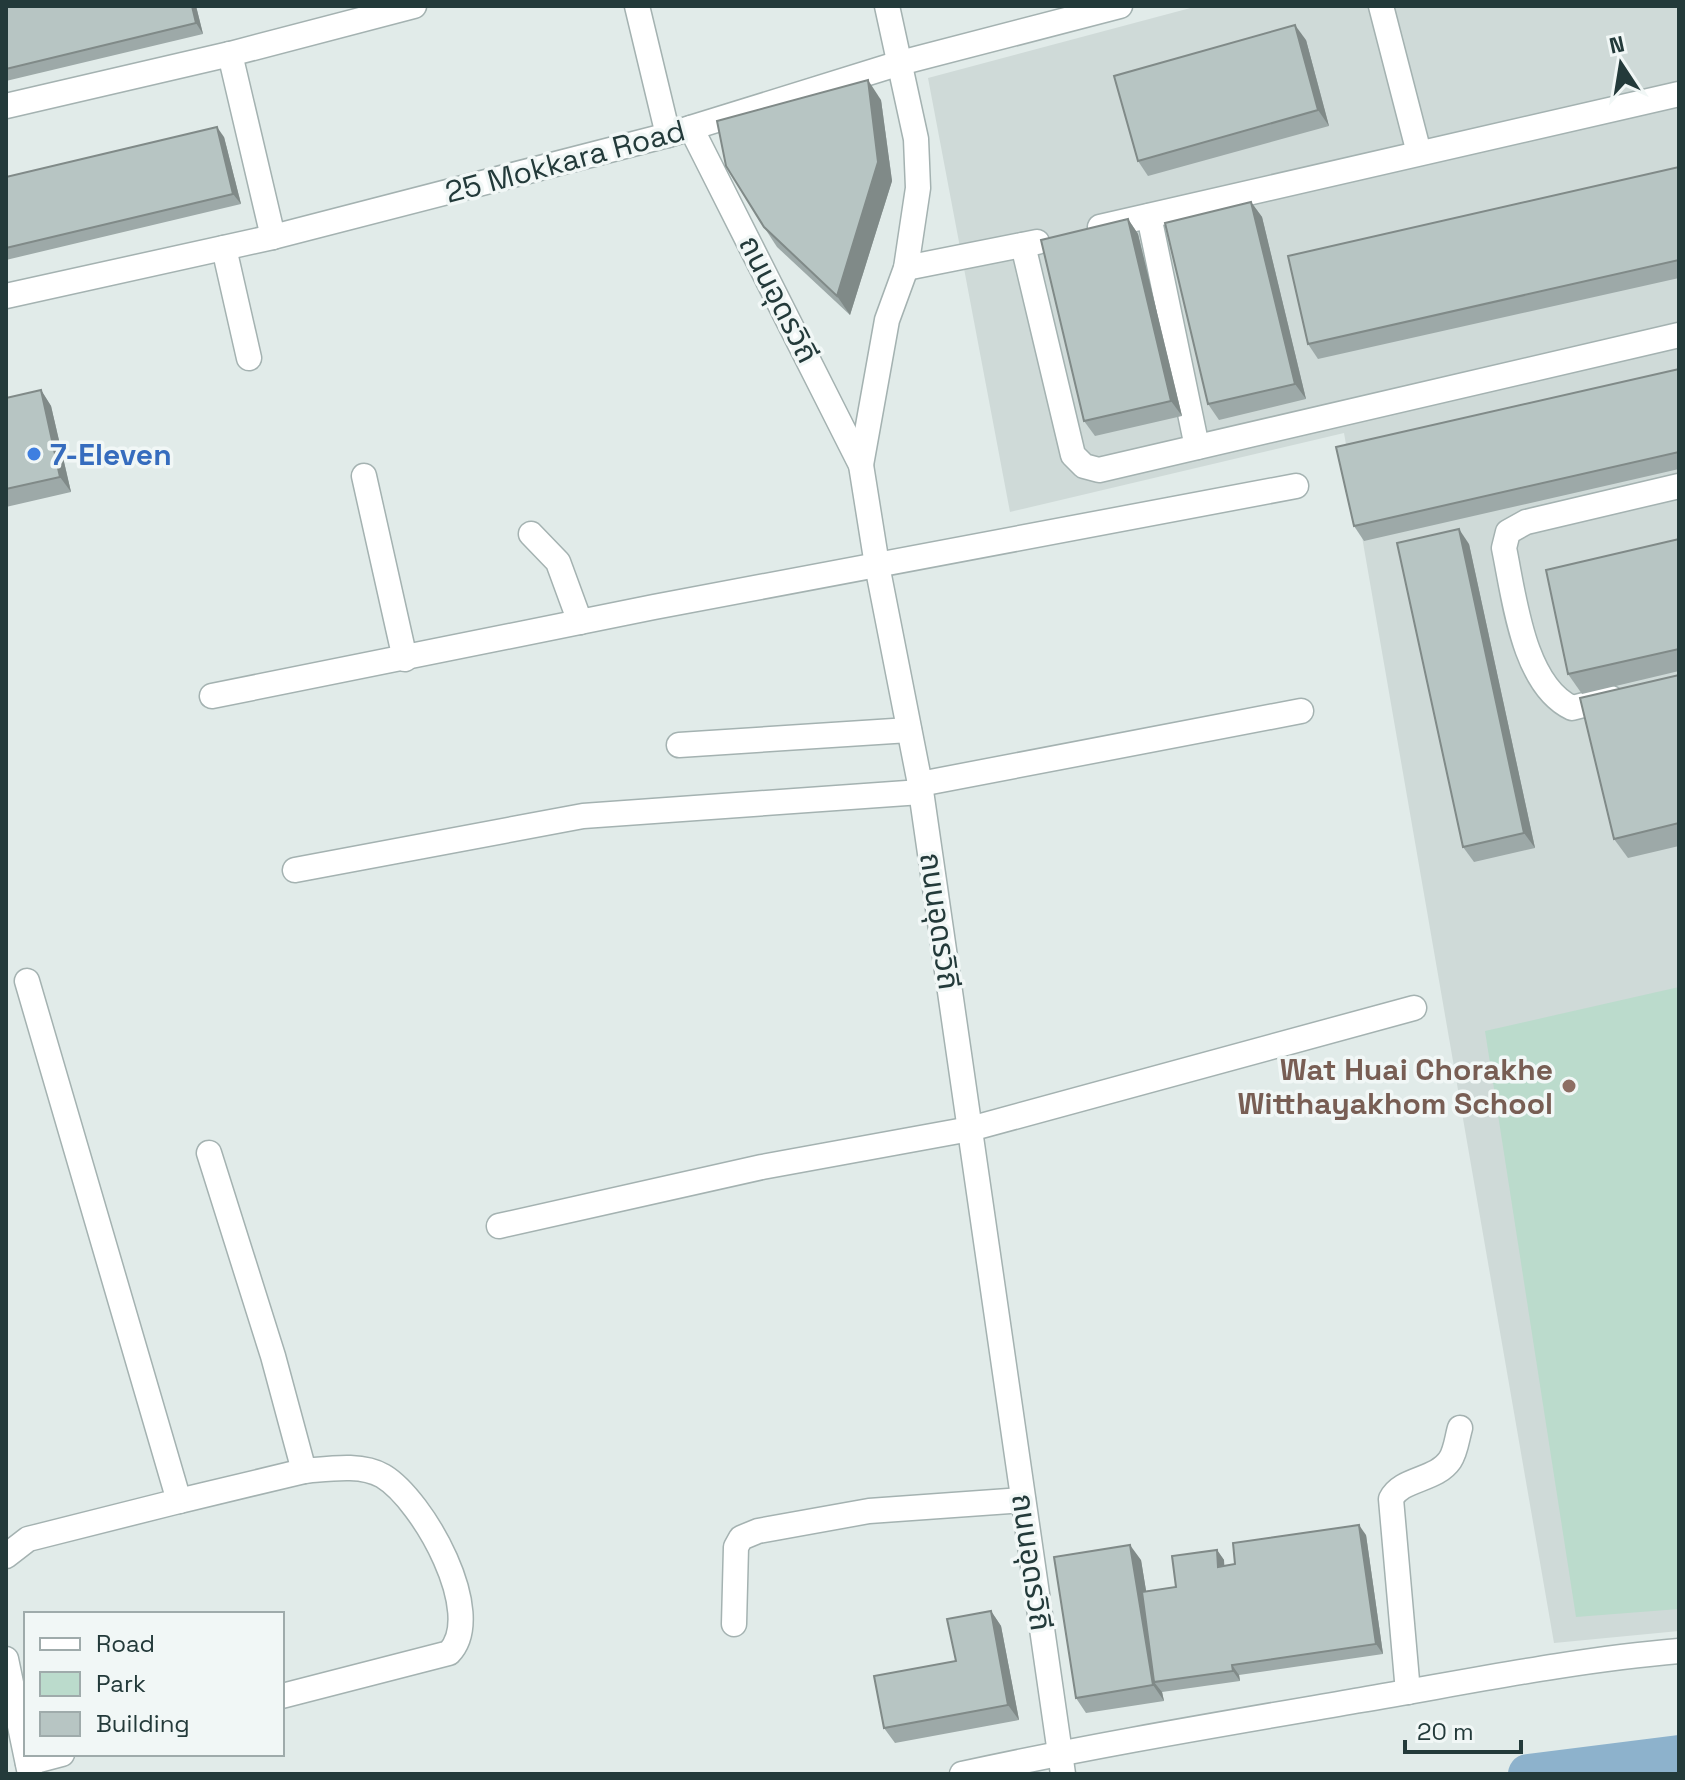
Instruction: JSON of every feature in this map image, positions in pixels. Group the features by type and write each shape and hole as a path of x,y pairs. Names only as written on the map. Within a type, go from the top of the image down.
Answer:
{"street":[{"path":"6,106 230,54 414,6"},
{"name":"ถนนอุดรวิถี","path":"637,6 680,132 861,465 877,565 921,788 1061,1763"},
{"path":"861,465 887,320 906,268 918,188 916,139 887,6"},
{"name":"25 Mokkara Road","path":"6,296 273,237 680,132 900,63 1120,6"},
{"path":"1381,6 1419,153"},
{"path":"230,54 273,237"},
{"path":"906,268 1072,234 1679,94"},
{"path":"1149,216 1197,447"},
{"path":"1023,245 1073,455 1084,466 1099,470 1679,335"},
{"path":"224,248 249,358"},
{"path":"364,476 405,659"},
{"path":"212,696 580,622 1296,486"},
{"path":"1633,693 1572,708 1557,701 1535,671 1504,548 1508,532 1526,522 1679,486"},
{"path":"531,534 558,562 580,622"},
{"path":"295,870 583,816 921,788 1301,711"},
{"path":"679,745 909,730"},
{"path":"27,981 179,1501"},
{"path":"499,1226 748,1169 970,1129 1414,1008"},
{"path":"209,1153 273,1356 304,1471"},
{"path":"1408,1692 1391,1499 1396,1491 1437,1475 1447,1465 1453,1457 1460,1428"},
{"path":"6,1556 28,1539 304,1471 345,1468 381,1475 406,1494 439,1546 456,1589 461,1629 458,1644 449,1653 284,1695"},
{"path":"734,1624 736,1547 741,1538 758,1531 869,1511 1023,1500"},
{"path":"962,1774 1061,1763 1408,1692 1633,1655 1679,1651"},
{"path":"6,1659 24,1744"},
{"path":"29,1768 57,1756"}],"shaded area":[{"name":"Wat Huai Chorakhe Witthayakhom School","path":"1198,6 1679,6 1679,1631 1554,1643 1344,433 1010,512 928,78"}],"green space":[{"path":"1679,987 1679,1609 1576,1617 1485,1031"}],"building":[{"path":"6,6 192,6 196,23 6,69"},
{"path":"1295,25 1318,110 1138,161 1114,76"},
{"path":"868,80 878,162 837,296 764,227 726,166 717,121"},
{"path":"217,127 233,194 6,248 6,177"},
{"path":"1679,167 1679,260 1308,344 1288,256"},
{"path":"1251,202 1295,384 1208,404 1165,223"},
{"path":"1128,219 1171,401 1084,421 1041,240"},
{"path":"1679,369 1679,452 1354,526 1336,447"},
{"name":"7-Eleven","path":"41,390 60,477 6,489 6,398"},
{"path":"1459,529 1524,833 1463,847 1397,543"},
{"path":"1679,539 1679,649 1568,674 1546,570"},
{"path":"1679,675 1679,823 1614,839 1580,698"},
{"path":"1359,1525 1376,1644 1232,1665 1233,1671 1154,1682 1142,1592 1176,1587 1172,1556 1217,1550 1218,1567 1235,1564 1233,1543"},
{"path":"1130,1545 1153,1685 1076,1698 1054,1557"},
{"path":"991,1611 1008,1705 884,1728 874,1676 956,1661 947,1619"}],"waterway":[{"path":"1528,1774 1679,1755"}],"place":[{"name":"7-Eleven","path":"34,454"},
{"name":"Wat Huai Chorakhe Witthayakhom School","path":"1569,1086"}]}
